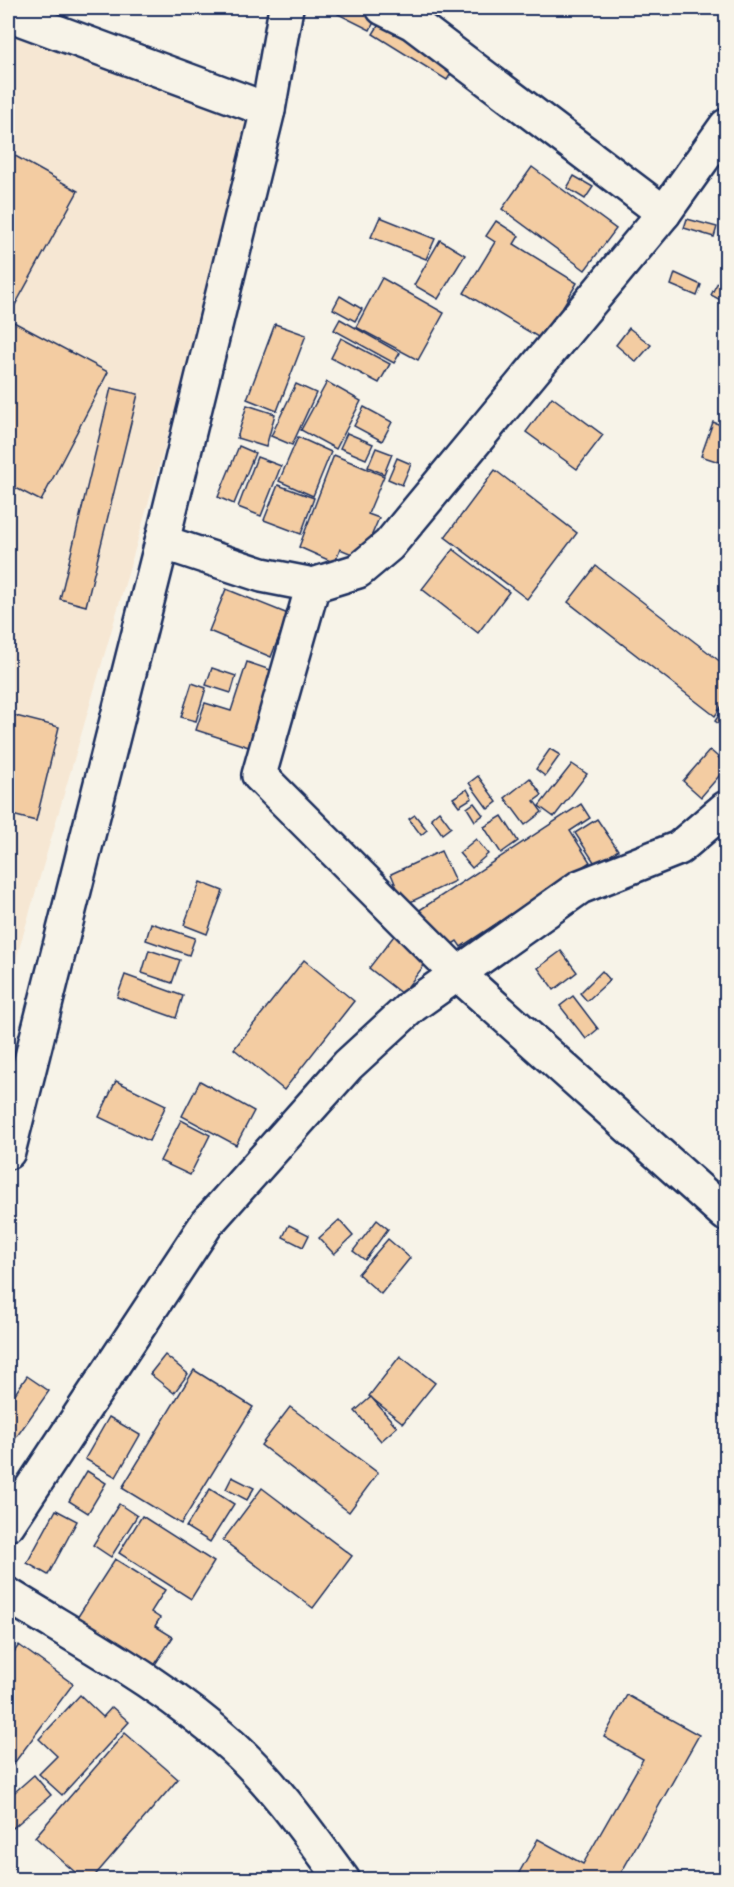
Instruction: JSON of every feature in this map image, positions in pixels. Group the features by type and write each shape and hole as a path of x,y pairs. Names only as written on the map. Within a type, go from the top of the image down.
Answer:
{"street":[{"path":"8,1152 268,110 286,8"},
{"path":"383,8 413,23 664,213"},
{"path":"8,14 268,110"},
{"path":"162,542 262,575 313,585 358,571 389,545 664,213 726,126"},
{"path":"313,585 259,775 458,974 726,1214"},
{"path":"8,1524 207,1223 348,1065 412,1006 580,886 679,848 726,808"},
{"path":"8,1595 167,1693 233,1746 299,1820 343,1880"}],"shaded area":[{"path":"8,28 261,115 8,987"}],"building":[{"path":"341,8 365,8 378,14 370,30 338,14"},
{"path":"432,8 445,8 436,13"},
{"path":"383,18 457,64 447,80 373,34"},
{"path":"8,152 78,191 9,316 8,315"},
{"path":"532,167 616,229 585,270 502,209"},
{"path":"574,176 593,187 585,199 567,188"},
{"path":"380,217 435,239 426,259 371,237"},
{"path":"687,219 717,227 714,237 684,228"},
{"path":"496,221 519,236 514,244 577,283 543,340 464,293 495,242 486,236"},
{"path":"440,240 465,255 438,299 414,285"},
{"path":"675,273 701,285 697,296 671,285"},
{"path":"382,278 444,313 418,360 356,327"},
{"path":"719,280 726,284 726,303 711,295"},
{"path":"340,296 362,309 355,321 333,309"},
{"path":"8,319 108,372 41,501 8,484"},
{"path":"340,319 400,353 394,363 334,330"},
{"path":"275,324 306,335 277,411 247,399"},
{"path":"629,328 651,345 636,362 616,345"},
{"path":"341,338 390,364 379,383 331,358"},
{"path":"327,382 361,401 336,449 301,430"},
{"path":"296,384 316,393 292,445 271,436"},
{"path":"111,388 138,394 86,606 60,599"},
{"path":"552,397 603,435 577,469 526,432"},
{"path":"247,405 275,414 266,447 237,438"},
{"path":"364,407 392,422 382,441 354,426"},
{"path":"713,422 726,427 725,464 701,456"},
{"path":"347,433 373,444 366,459 340,448"},
{"path":"298,437 331,452 313,496 279,481"},
{"path":"239,446 255,453 234,504 218,497"},
{"path":"376,448 392,454 384,474 368,467"},
{"path":"334,455 384,476 368,514 379,518 362,558 340,549 335,563 299,547"},
{"path":"257,457 281,466 261,516 238,507"},
{"path":"397,458 411,464 402,485 388,479"},
{"path":"495,470 577,533 527,599 445,537"},
{"path":"278,485 314,498 301,534 264,520"},
{"path":"453,549 509,592 478,633 422,589"},
{"path":"596,566 726,666 726,700 715,716 568,602"},
{"path":"226,589 288,614 271,657 209,631"},
{"path":"247,662 282,674 258,750 196,730 205,703 231,711"},
{"path":"212,668 236,676 231,693 206,685"},
{"path":"192,683 206,688 196,721 181,717"},
{"path":"726,705 726,729 715,721"},
{"path":"8,714 59,727 36,821 8,814"},
{"path":"550,749 560,755 545,776 536,769"},
{"path":"710,750 726,764 726,768 701,797 683,781"},
{"path":"572,764 587,774 554,817 539,806"},
{"path":"478,776 497,802 488,809 469,783"},
{"path":"530,778 542,795 534,801 542,812 525,825 505,798"},
{"path":"467,789 472,798 459,806 453,798"},
{"path":"474,803 483,815 475,821 467,808"},
{"path":"581,804 590,818 570,831 590,862 461,947 457,941 440,952 415,913"},
{"path":"439,811 451,827 442,834 431,818"},
{"path":"415,815 427,830 421,835 409,819"},
{"path":"502,816 518,841 501,853 484,827"},
{"path":"597,819 618,850 596,865 575,833"},
{"path":"476,839 488,854 472,868 459,853"},
{"path":"441,851 455,881 404,905 391,874"},
{"path":"200,882 223,891 207,934 184,925"},
{"path":"151,923 195,938 189,955 146,940"},
{"path":"400,928 433,954 402,994 369,968"},
{"path":"149,950 180,960 172,983 142,973"},
{"path":"561,951 577,972 554,990 538,968"},
{"path":"304,960 354,1001 284,1090 234,1049"},
{"path":"602,971 610,980 587,1001 580,993"},
{"path":"125,975 183,996 176,1018 117,997"},
{"path":"573,996 598,1029 586,1039 560,1006"},
{"path":"116,1081 166,1105 149,1141 99,1117"},
{"path":"200,1081 254,1111 236,1145 182,1116"},
{"path":"181,1120 210,1135 190,1175 160,1161"},
{"path":"339,1220 353,1236 334,1254 319,1238"},
{"path":"377,1220 388,1229 365,1260 353,1251"},
{"path":"289,1225 309,1235 303,1247 283,1237"},
{"path":"388,1239 410,1258 381,1294 358,1274"},
{"path":"165,1355 188,1374 174,1393 150,1374"},
{"path":"400,1356 435,1383 403,1423 369,1396"},
{"path":"194,1370 253,1407 181,1524 122,1488"},
{"path":"27,1376 49,1391 8,1449 8,1404"},
{"path":"371,1397 397,1427 381,1441 355,1411"},
{"path":"290,1407 378,1473 349,1512 261,1445"},
{"path":"109,1417 140,1435 116,1477 85,1459"},
{"path":"87,1471 106,1483 88,1513 69,1501"},
{"path":"232,1477 254,1488 247,1500 226,1489"},
{"path":"262,1488 352,1556 313,1608 223,1540"},
{"path":"210,1489 234,1504 210,1542 186,1527"},
{"path":"119,1504 137,1516 111,1557 93,1545"},
{"path":"56,1510 77,1521 48,1575 27,1563"},
{"path":"142,1516 214,1562 191,1599 119,1553"},
{"path":"115,1559 165,1590 151,1612 160,1618 155,1626 173,1637 154,1666 77,1618"},
{"path":"19,1645 73,1684 9,1770 8,1660"},
{"path":"80,1695 103,1717 112,1707 129,1722 62,1795 39,1774 57,1756 39,1739"},
{"path":"627,1695 699,1735 617,1880 515,1880 538,1839 583,1864 643,1759 604,1737"},
{"path":"125,1733 178,1779 91,1880 84,1880 35,1837"},
{"path":"34,1775 51,1795 13,1828 8,1822 8,1798"}]}
